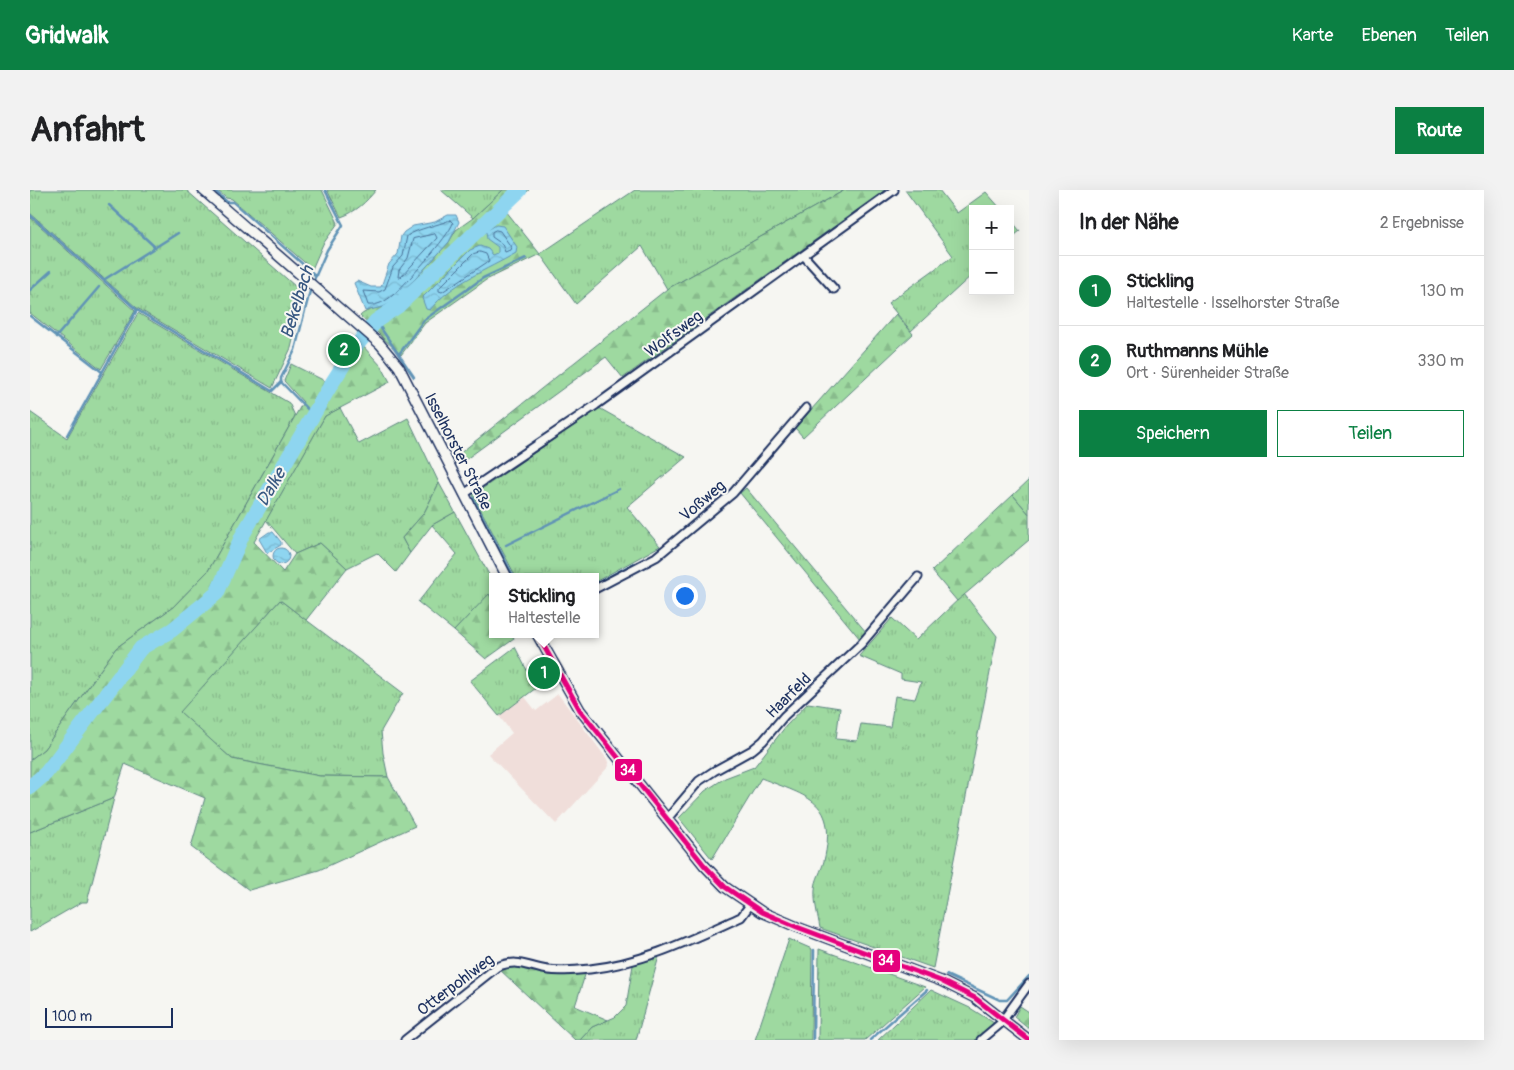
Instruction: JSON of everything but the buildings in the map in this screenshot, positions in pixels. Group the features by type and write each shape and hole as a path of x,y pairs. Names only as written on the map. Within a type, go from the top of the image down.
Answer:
{"street":[{"name":"Isselhorster Straße","path":"204,190 357,323 380,344 399,367 505,573"},
{"name":"Wolfsweg","path":"464,494 596,405 894,190"},
{"path":"804,256 834,289"},
{"name":"Voßweg","path":"599,587 656,557 733,493 806,408"},
{"name":"Haarfeld","path":"667,819 699,781 714,770 752,750 762,742 784,716 862,644 918,577"},
{"path":"539,638 580,710 667,819 725,887 750,905 797,928 940,981 975,998 1004,1018 1029,1040"},
{"name":"Otterpohlweg","path":"405,1040 497,967 507,963 517,961 561,971 592,968 640,959 741,916 750,905"},
{"path":"981,1040 1004,1018 1029,984"}],"shaded area":[{"path":"558,694 607,759 609,766 556,824 488,754 512,733 499,716 525,697 536,711"}],"green space":[{"path":"30,190 186,190 304,294 291,348 272,388 137,308 30,213"},
{"path":"217,190 322,190 338,223 323,244 312,269 232,199 226,198"},
{"path":"327,190 376,190 360,206 341,217"},
{"path":"441,190 503,190 473,218"},
{"path":"503,190 529,190 506,211 540,254 486,280 425,323 401,355 360,316 395,301 449,242 456,230 473,218"},
{"path":"635,190 845,190 667,289 642,246 576,304 540,254"},
{"path":"845,190 885,190 623,378 606,357 458,465 454,458 667,289"},
{"path":"905,190 939,190 957,213 986,192 997,205 969,205 969,278 911,331 888,303 953,256"},
{"path":"30,217 135,311 101,369 30,313"},
{"path":"1014,224 1020,231 1014,236"},
{"path":"138,313 289,403 295,416 208,571 173,607 116,648 44,749 30,760 30,412 67,438"},
{"path":"896,314 913,334 803,437 795,428"},
{"path":"362,345 382,367 390,382 325,416 254,542 283,572 295,554 320,543 347,568 306,620 280,600 180,712 232,759 320,776 388,777 415,826 319,870 249,890 191,847 205,798 125,764 114,798 30,832 30,760 44,749 116,648 173,607 208,571 303,402 284,381 291,364 325,381 342,370"},
{"path":"340,408 359,444 408,418 439,483 424,513 402,538 410,553 396,572 377,553 347,568 320,543 295,554 266,520 325,416"},
{"path":"599,408 686,457 627,507 660,546 599,580 599,573 514,573 473,495"},
{"path":"1029,480 1029,514 1013,495"},
{"path":"439,483 455,512 432,525 410,553 402,538 424,513"},
{"path":"746,488 866,632 860,639 740,493"},
{"path":"1013,495 1029,514 1029,540 957,601 932,571"},
{"path":"455,512 489,575 489,595 454,631 418,602 457,554 432,525"},
{"path":"489,594 489,638 514,639 486,659 454,631"},
{"path":"964,594 997,636 933,968 820,928 815,890 824,861 827,825 823,813 816,804 806,797 761,778 712,859 679,818 705,791 725,778 754,767 786,726 808,703 840,708 836,739 857,741 861,724 890,727 895,696 915,699 921,682 901,679 901,674 859,656 892,618 916,640"},
{"path":"280,600 403,693 381,731 388,777 320,776 232,759 179,712"},
{"path":"515,647 536,688 499,716 470,681"},
{"path":"114,798 87,902 82,902 30,932 30,832"},
{"path":"789,939 812,949 811,1040 755,1040"},
{"path":"819,949 925,987 865,1040 818,1040"},
{"path":"659,956 636,1040 580,1040 592,1027 615,1017 626,1006 633,965"},
{"path":"509,966 586,972 575,1006 608,1020 592,1027 580,1040 575,1040 499,969"},
{"path":"931,990 970,1008 994,1023 989,1031 977,1040 878,1040"},
{"path":"1020,1006 1029,1012 1029,1029 1014,1017"}],"water":[{"path":"448,215 456,215 459,222 449,242 395,301 383,307 365,311 354,283 357,281 371,287 381,287 389,264 398,254 401,236 404,232 413,226 435,222"},
{"path":"496,225 503,226 517,247 516,253 470,278 448,292 430,310 426,309 422,298 470,250 480,246 488,249 493,255 498,253 498,247 487,239 486,231"},
{"path":"269,532 273,532 281,542 281,545 267,553 259,539"},
{"path":"278,548 284,548 289,553 287,562 278,564 273,559 273,553"}],"waterway":[{"path":"214,190 227,202 233,202 316,276"},
{"name":"Bekelbach","path":"313,282 327,250 343,225 325,190"},
{"name":"Dalke","path":"30,787 46,773 141,648 172,630 217,593 242,536 332,383 353,350 376,321 398,306 520,190"},
{"path":"109,205 155,247"},
{"path":"30,215 137,310 272,391 281,382"},
{"path":"105,279 178,233"},
{"path":"399,354 424,320 483,278 526,258"},
{"path":"30,290 51,271"},
{"path":"56,337 99,287"},
{"name":"Bekelbach","path":"311,287 295,350 281,378 281,382 313,415"},
{"path":"67,435 137,310"},
{"path":"30,316 102,372"},
{"path":"376,321 414,377"},
{"path":"506,545 619,489"},
{"path":"473,498 512,573"},
{"path":"599,582 634,563"},
{"path":"813,1040 814,950"},
{"path":"946,975 1000,1000 1007,1000 1029,976"},
{"path":"870,1040 927,990"}],"transit line":[{"name":"34","path":"539,638 580,710 704,865 725,887 762,912 941,981 975,998 1029,1040"}],"place":[{"name":"Ruthmanns Mühle","path":"344,350"},
{"name":"Stickling","path":"544,673"}]}
